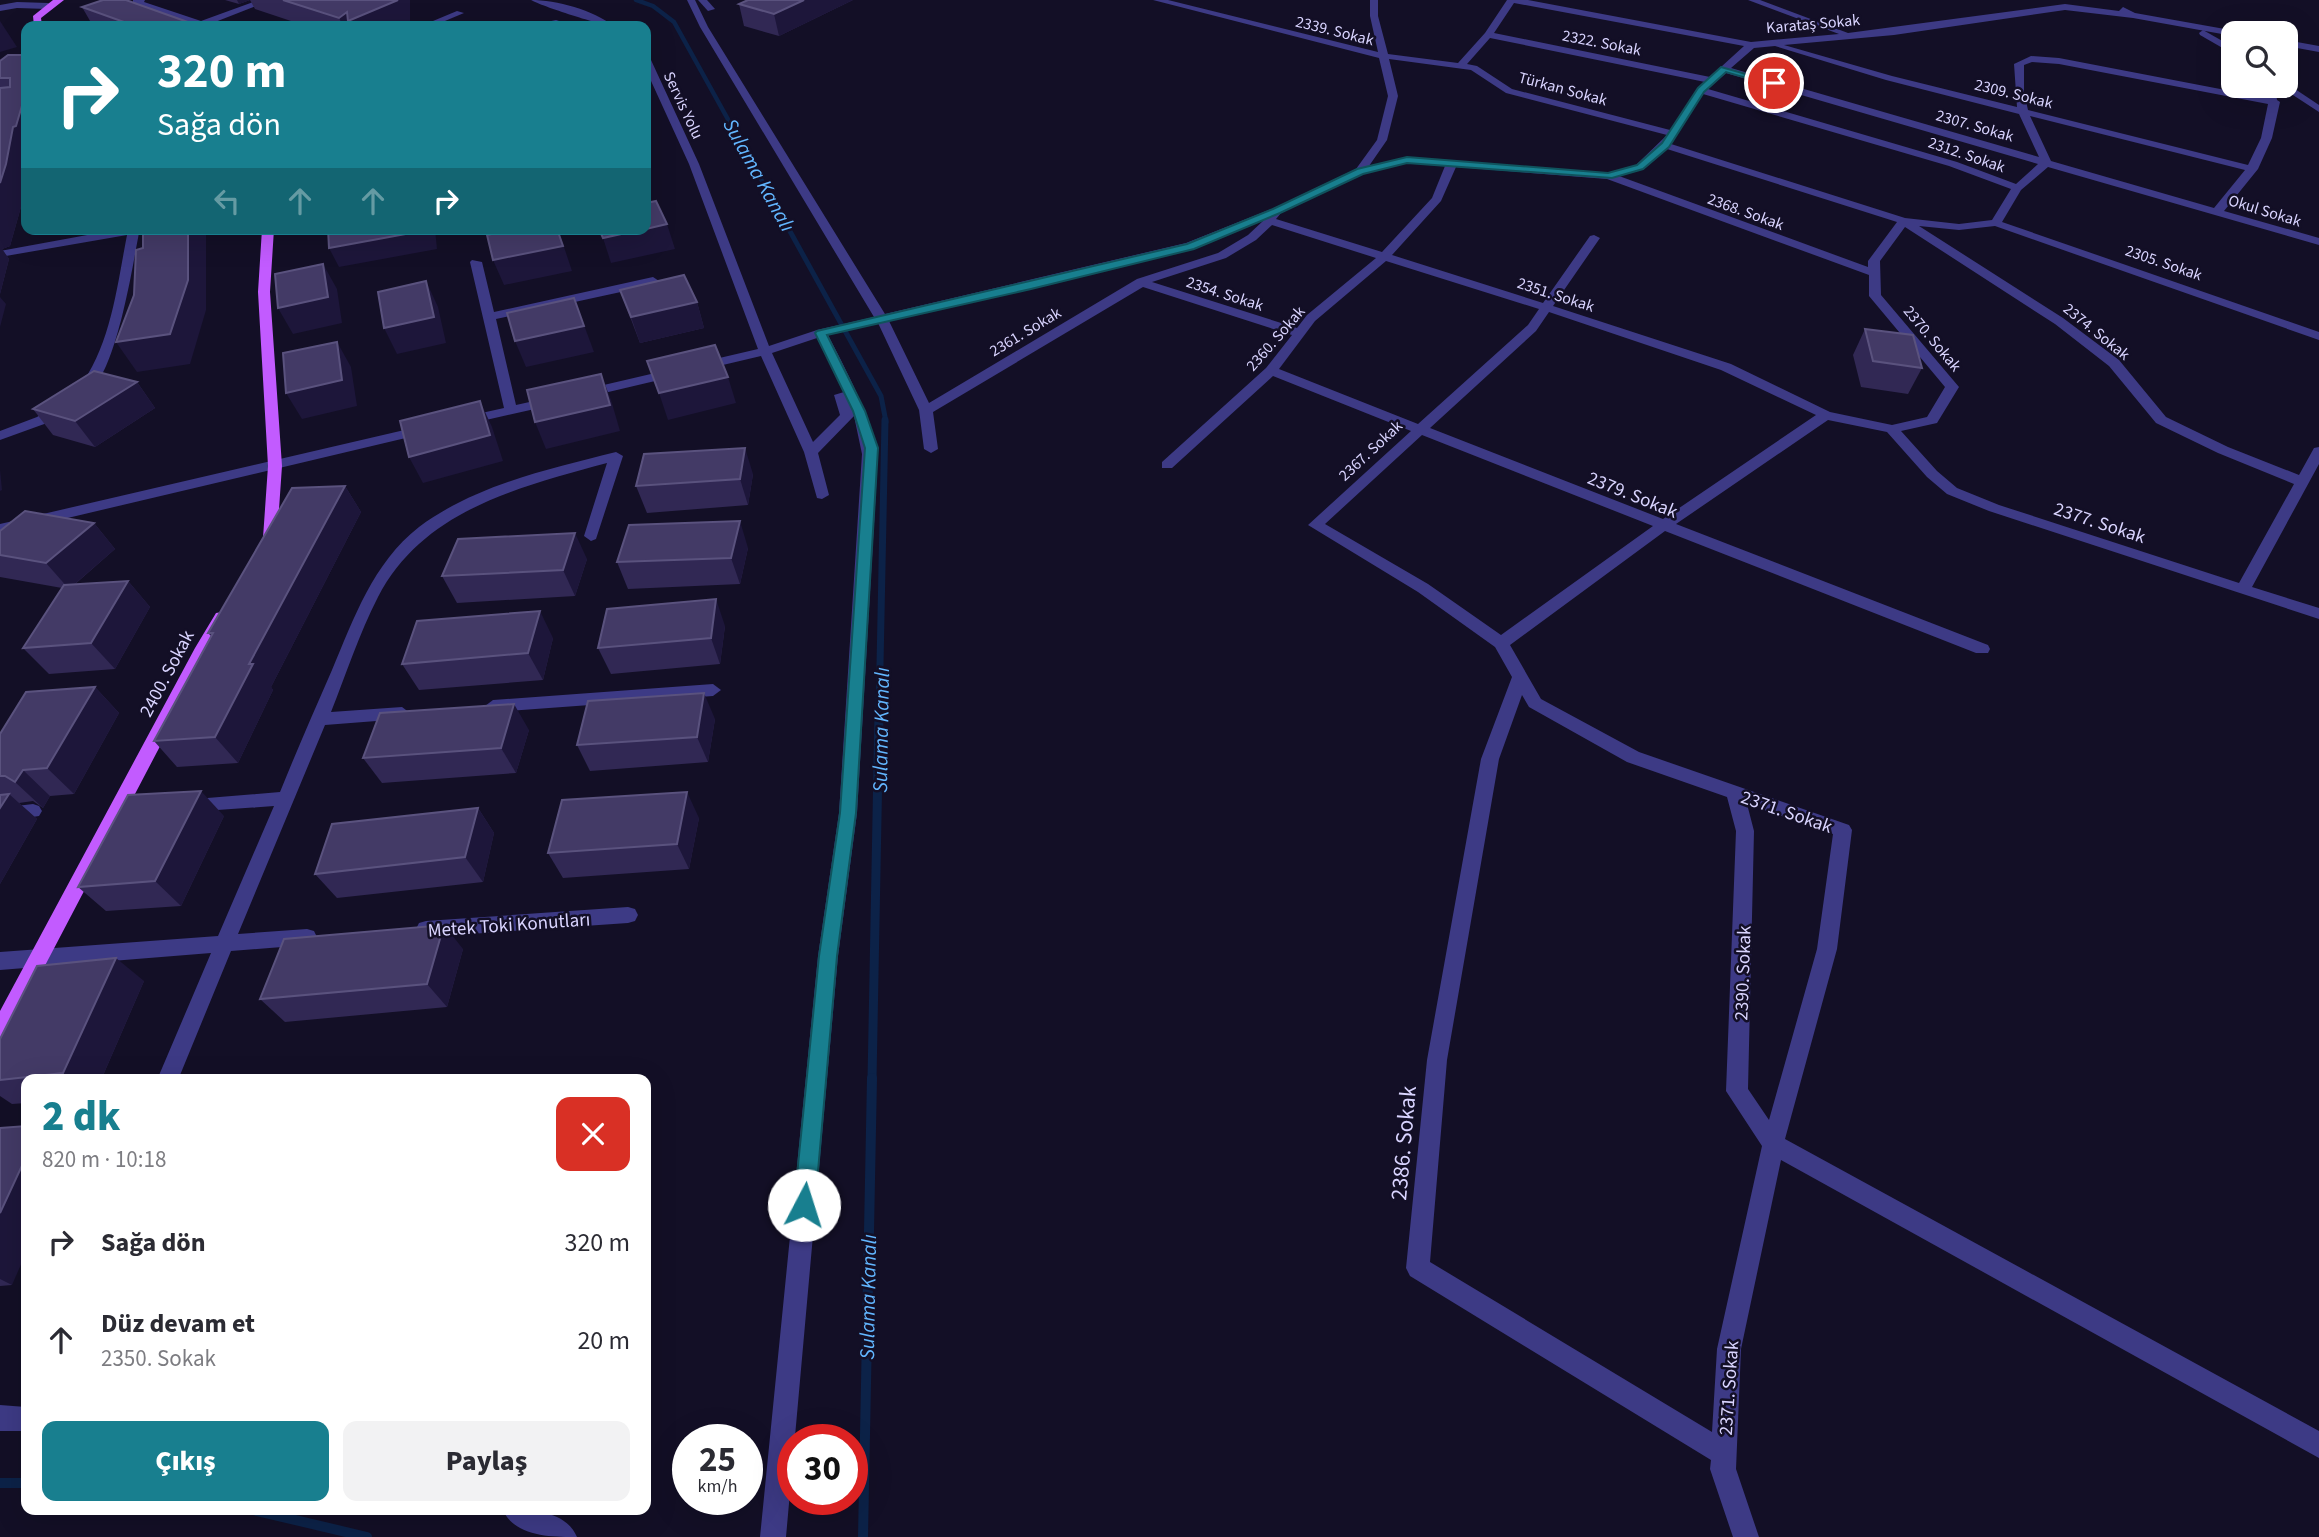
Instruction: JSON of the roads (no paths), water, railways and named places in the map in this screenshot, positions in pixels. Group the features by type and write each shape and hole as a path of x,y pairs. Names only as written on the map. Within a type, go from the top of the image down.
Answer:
{"main road":[{"path":"37,21 36,18 48,6 60,0"},
{"path":"257,560 270,538 275,466 264,292 268,235"},
{"name":"2400. Sokak","path":"0,1031 203,648 230,604"}],"street":[{"path":"141,0 136,2 192,21"},
{"path":"214,21 267,0"},
{"path":"535,0 600,21"},
{"path":"691,0 926,410 931,449"},
{"path":"702,0 711,9"},
{"name":"2339. Sokak","path":"1157,0 1384,56"},
{"path":"1360,172 1382,140 1393,96 1374,16 1374,0"},
{"path":"1461,65 1488,35 1513,0 1751,45"},
{"path":"1752,0 1848,34"},
{"path":"2101,0 2133,15 2221,31"},
{"name":"Karataş Sokak","path":"1141,282 1153,276 1192,268 1237,250 1273,216 1360,172 1407,160 1609,176 1640,167 1665,145 1710,79 1751,45 1848,34 1895,32 2066,4 2133,15"},
{"path":"0,8 17,5 48,6"},
{"path":"438,21 460,13"},
{"path":"2177,23 2197,30 2221,44"},
{"name":"2322. Sokak","path":"1488,35 1710,79"},
{"name":"2309. Sokak","path":"1769,43 1889,78 2253,169"},
{"path":"2298,45 2319,49"},
{"name":"Türkan Sokak","path":"1384,56 1474,68 1509,91 1671,133"},
{"path":"2017,188 2027,181 2033,171 2047,163 2021,111 2017,89 2019,64 2031,60 2059,61 2275,102 2274,98"},
{"name":"2307. Sokak","path":"1724,69 2216,213"},
{"name":"Servis Yolu","path":"651,71 694,164 765,351 811,452 822,495"},
{"name":"2312. Sokak","path":"1701,90 1953,164 2017,188 1996,223"},
{"path":"2298,95 2319,109"},
{"name":"Okul Sokak","path":"2275,102 2266,140 2253,169 2216,213 2319,242"},
{"path":"1665,145 1904,221 1959,227 1996,223"},
{"name":"2360. Sokak","path":"1167,465 1271,371 1311,318 1384,257 1437,199 1452,163"},
{"name":"2368. Sokak","path":"1609,176 1874,273"},
{"path":"0,528 765,351 818,334 1190,246 1273,216"},
{"name":"2351. Sokak","path":"1273,216 1384,257 1726,367 1826,415"},
{"path":"1874,273 1874,261 1904,221"},
{"name":"2374. Sokak","path":"1904,221 2059,321 2114,363 2161,420 2223,450 2302,482"},
{"name":"2305. Sokak","path":"1996,223 2319,336"},
{"path":"0,254 108,235"},
{"path":"0,436 42,420 91,384 108,346 135,235"},
{"name":"2367. Sokak","path":"1501,643 1423,588 1315,524 1532,328 1594,238"},
{"path":"476,262 511,411"},
{"name":"2370. Sokak","path":"1826,415 1892,429 1932,419 1952,387 1875,296 1874,273"},
{"path":"489,317 653,281"},
{"name":"2354. Sokak","path":"1141,282 1300,333"},
{"name":"2361. Sokak","path":"926,410 1141,282"},
{"path":"811,452 847,416 847,408 818,334"},
{"path":"773,1537 828,956 848,813 871,448 859,411 818,334"},
{"name":"2379. Sokak","path":"1271,371 1982,649"},
{"path":"1501,643 1662,526 1826,415"},
{"name":"2377. Sokak","path":"1892,429 1931,474 1952,491 2319,614"},
{"path":"2245,588 2319,451"},
{"path":"169,1074 371,596 401,552 440,519 496,491 616,456 591,536"},
{"name":"2371. Sokak","path":"1501,643 1535,703 1633,757 1843,830 1827,949 1773,1144 1729,1349 1723,1469 1746,1537"},
{"name":"2386. Sokak","path":"1520,677 1490,759 1439,1046 1418,1268 1723,1453"},
{"path":"479,708 713,690"},
{"path":"318,719 425,711"},
{"name":"2390. Sokak","path":"1735,792 1745,831 1737,1091 1773,1144"},
{"path":"177,806 287,798"},
{"path":"0,815 33,811"},
{"name":"Metek Toki Konutları","path":"404,931 628,915"},
{"path":"0,961 320,936"},
{"path":"1773,1144 2319,1445"},
{"path":"0,1418 21,1419"},
{"path":"525,1515 564,1537"}],"waterway":[{"name":"Sulama Kanalı","path":"636,0 653,6 674,22 766,188"},
{"name":"Sulama Kanalı","path":"765,186 881,396 886,422"},
{"name":"Sulama Kanalı","path":"879,714 885,420"},
{"name":"Sulama Kanalı","path":"872,1080 879,712"},
{"name":"Sulama Kanalı","path":"863,1537 872,1078"},
{"path":"0,1483 21,1483"},
{"path":"274,1515 367,1537"}]}
